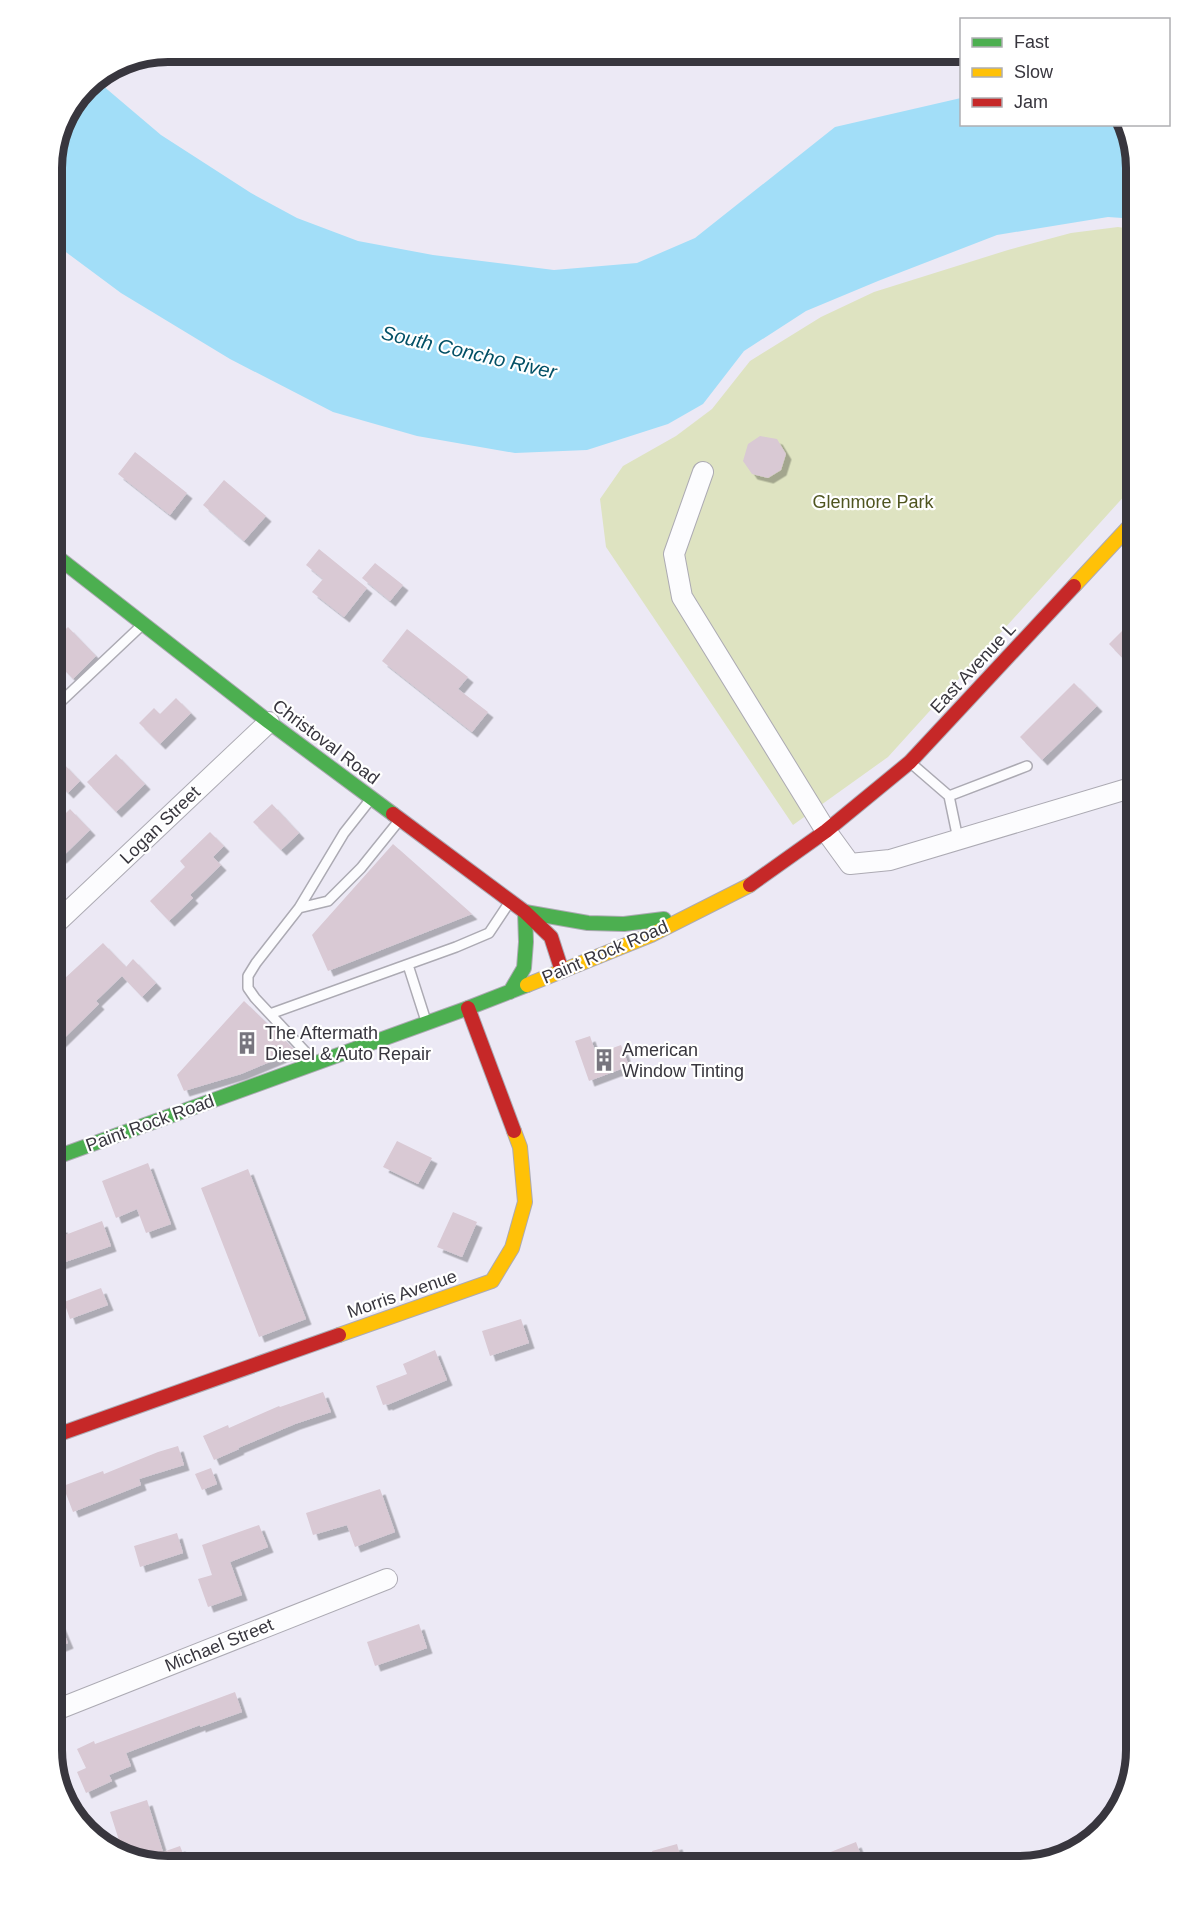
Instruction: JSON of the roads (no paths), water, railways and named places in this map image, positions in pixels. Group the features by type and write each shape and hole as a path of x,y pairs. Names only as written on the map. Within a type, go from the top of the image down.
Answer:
{"main road":[{"name":"East Avenue L","path":"826,831 910,762 1126,530"},
{"name":"Christoval Road","path":"62,561 269,722 525,912 551,937 562,971"},
{"name":"Paint Rock Road","path":"62,1155 468,1008 651,934 748,886 826,831"},
{"path":"510,992 524,968 525,912 588,923 624,924 687,917"},
{"name":"Morris Avenue","path":"62,1433 492,1281 512,1248 525,1202 520,1147 468,1008"}],"street":[{"path":"703,472 674,554 682,597 826,831 850,864 890,860 1126,789"},
{"name":"Logan Street","path":"62,918 269,722"},
{"name":"Michael Street","path":"62,1708 387,1579"}],"lane":[{"path":"62,701 143,624"},
{"path":"910,762 949,796 958,839"},
{"path":"949,796 1027,766"},
{"path":"316,1064 248,988 248,976 299,908 344,833 371,798"},
{"path":"299,908 328,901 361,868 400,819"},
{"path":"270,1014 456,948 489,933 510,901"},
{"path":"408,965 427,1023"}],"water":[{"name":"South Concho River","path":"102,85 161,135 251,193 297,218 358,241 433,255 554,270 637,263 695,238 835,127 960,98 960,126 1118,126 1126,154 1126,218 1108,217 997,235 806,311 744,351 703,404 668,424 587,450 515,453 417,436 333,412 230,359 121,293 62,249 62,154 65,140 79,109"}],"place":[{"name":"The Aftermath Diesel & Auto Repair","path":"247,1043"},
{"name":"American Window Tinting","path":"604,1060"}],"park label":[{"name":"Glenmore Park","path":"873,502"}]}
